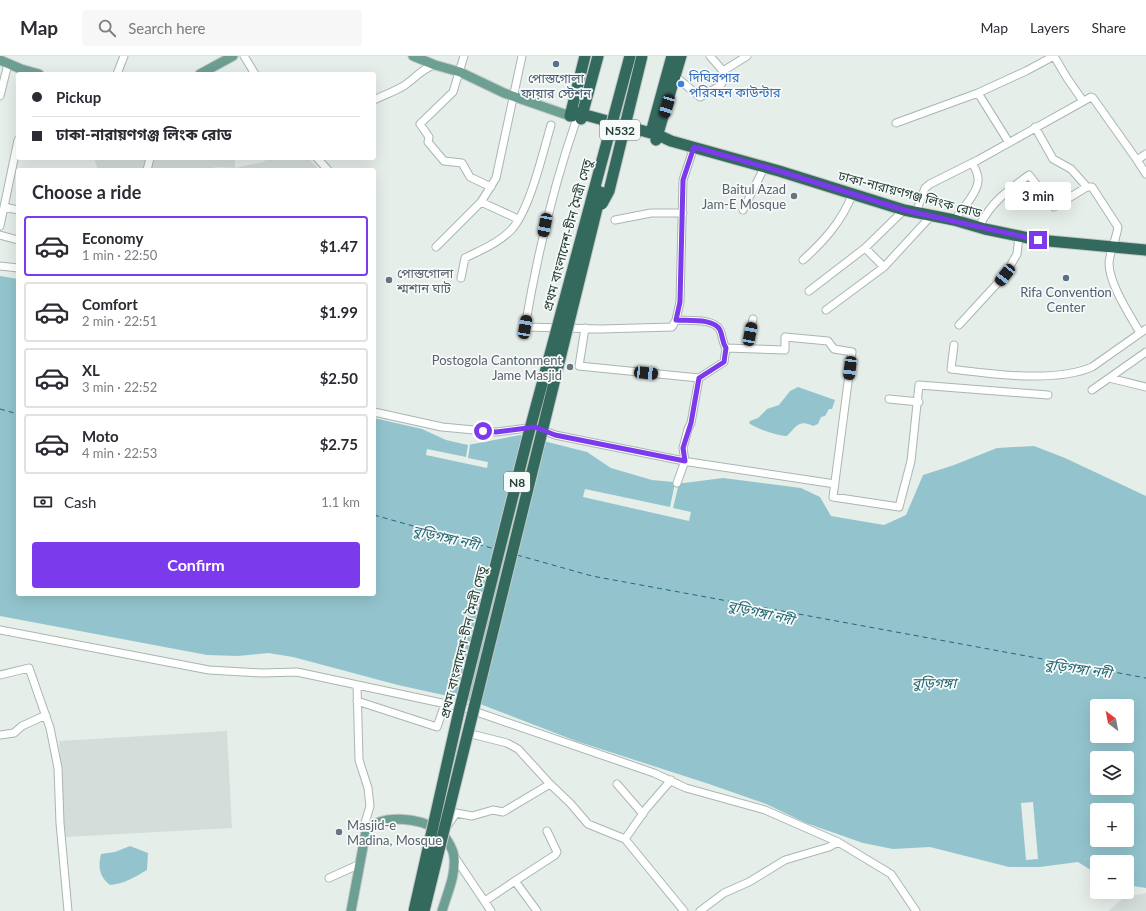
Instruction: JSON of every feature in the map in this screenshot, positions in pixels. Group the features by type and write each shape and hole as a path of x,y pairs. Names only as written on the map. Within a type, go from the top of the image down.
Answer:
{"highway":[{"path":"577,115 586,56"},
{"path":"577,115 594,56"},
{"path":"577,115 598,56"},
{"path":"589,222 588,185 622,56"},
{"name":"প্রথম বাংলাদেশ-চীন মৈত্রী সেতু","path":"414,911 463,696 527,440 589,222 630,56"},
{"name":"N8","path":"424,911 589,222 638,56"},
{"path":"589,222 609,191 642,56"},
{"path":"651,136 666,56"},
{"path":"651,136 672,56"},
{"path":"651,136 676,77 681,56"},
{"name":"ঢাকা-নারায়ণগঞ্জ লিংক রোড","path":"577,115 694,147 904,210 1038,240 1146,250"}],"main road":[{"path":"413,56 435,65 460,72 504,93 514,95 555,110 577,115"},
{"path":"204,72 230,57"},
{"path":"4,62 31,72"},
{"path":"351,911 366,831 375,823 398,820 412,821 437,830 447,841 454,856 453,873 442,911"}],"street":[{"path":"118,72 124,56"},
{"path":"244,56 254,72"},
{"path":"464,56 453,92 420,124 429,137 428,142 444,161 462,163 470,177 491,186"},
{"path":"436,247 481,202 496,178 522,56"},
{"path":"676,77 700,96 720,86 722,83 723,71 710,56"},
{"path":"723,71 747,56"},
{"path":"896,123 978,92 1026,71 1054,56 1083,101"},
{"path":"0,96 4,62"},
{"path":"376,99 403,87 416,78 425,68 435,65"},
{"path":"978,92 1008,141"},
{"path":"916,212 925,188 930,184 972,163 1008,141 1090,97 1093,98 1146,174"},
{"path":"577,115 547,216 537,259 525,327 585,328 672,326 676,320 680,302 683,180 694,147"},
{"path":"461,278 465,258 501,238 512,229 518,219 538,169 551,125"},
{"path":"1035,127 1053,159 1071,169 1087,188"},
{"path":"1137,160 1146,154"},
{"path":"0,226 4,207 14,177 16,158"},
{"path":"319,160 326,168"},
{"path":"954,220 973,194 979,182 977,173 972,163"},
{"path":"743,210 764,168"},
{"path":"954,345 951,369 999,374 1049,376 1083,371 1092,367 1143,331 1112,278 1109,264 1111,247 1117,235 1118,227 1107,212 1092,186 1054,207 1029,175 1002,194 985,214 979,227"},
{"path":"803,260 818,247 834,227 845,212 852,195"},
{"path":"481,202 518,219"},
{"path":"4,207 16,210"},
{"path":"809,291 865,248 904,210"},
{"path":"615,220 651,213 683,213"},
{"path":"826,310 884,267 932,216"},
{"path":"0,235 16,239"},
{"path":"959,325 1005,275 1017,254 1019,236"},
{"path":"865,248 884,267"},
{"path":"0,266 16,268"},
{"path":"748,348 753,319"},
{"path":"585,328 579,366 699,378 724,362 726,348 722,343 720,329 713,323 676,320"},
{"path":"726,348 785,350 784,337 828,341 834,348 852,352 833,497 899,507 911,461 919,402 919,385 1048,395"},
{"path":"1092,390 1146,352"},
{"path":"677,483 685,461 683,448 691,423 699,378"},
{"path":"1108,378 1146,387"},
{"path":"889,399 919,402"},
{"path":"376,412 442,427 496,432 535,427 555,435 685,461 835,484"},
{"path":"0,630 209,670 262,673 297,672 465,708 557,738 671,780 686,788 766,810 838,842 891,874 916,911"},
{"path":"0,675 29,668 46,715 58,768 60,823 68,911"},
{"path":"357,685 356,701 359,760 368,788 370,806 365,823 366,831"},
{"path":"356,701 437,727 445,704"},
{"path":"437,830 465,708"},
{"path":"0,735 14,733 22,726 46,715"},
{"path":"467,733 507,743 518,749 588,824 625,839 684,911"},
{"path":"625,839 671,780"},
{"path":"437,830 449,824 456,813 472,816 493,810 503,812 550,784"},
{"path":"617,784 643,814"},
{"path":"485,901 555,855 557,852 547,831"},
{"path":"700,911 724,893 737,888 785,860 829,847 838,842"},
{"path":"454,856 491,911"},
{"path":"329,878 360,864"},
{"path":"515,881 537,911"}],"shaded area":[{"path":"95,160 235,160 235,168 97,168"},
{"path":"266,160 310,160 317,168 235,168"},
{"path":"227,731 232,828 65,837 59,741"},
{"path":"1146,893 1146,911 1108,911 1123,899 1134,899 1134,895"}],"water":[{"name":"বুড়িগঙ্গা","path":"0,276 16,279 16,596 376,596 376,418 422,429 446,440 468,445 520,435 587,452 611,468 652,480 684,483 723,478 801,488 820,497 831,516 884,525 906,515 923,475 954,465 997,448 1034,446 1065,458 1146,496 1146,888 1134,886 1134,855 1090,855 1090,870 1078,862 1040,867 1009,867 930,847 893,849 863,843 806,823 766,804 576,741 475,702 398,685 293,657 268,653 238,656 207,655 0,616"},
{"path":"798,387 835,400 832,409 829,409 825,416 821,417 818,424 813,426 804,423 798,425 787,436 778,435 749,423 750,421 758,418 767,409 779,405 790,391"},
{"path":"130,846 148,853 147,870 125,882 110,885 106,882 100,871 101,854 115,852"}],"pier":[{"path":"468,445 470,445 468,458 488,462 487,468 426,455 427,449 466,457"},
{"path":"675,483 679,483 673,508 691,512 689,521 583,497 585,489 670,507"},
{"path":"1033,802 1038,859 1026,860 1021,803"}],"ferry route":[{"path":"0,409 16,413"},
{"path":"376,516 495,549"},
{"path":"517,555 592,576 1146,678"}],"place":[{"name":"পোস্তগোলা ফায়ার স্টেশন","path":"556,64"},
{"name":"দিঘিরপার পরিবহন কাউন্টার","path":"681,84"},
{"name":"Baitul Azad Jam-E Mosque","path":"794,196"},
{"name":"Rifa Convention Center","path":"1066,278"},
{"name":"পোস্তগোলা শ্মশান ঘাট","path":"389,280"},
{"name":"Postogola Cantonment Jame Masjid","path":"570,367"},
{"name":"Masjid-e Madina, Mosque","path":"339,832"}],"route":[{"path":"483,431 496,432 535,427 555,435 685,461 683,448 691,423 699,378 724,362 726,354 726,348 722,343 722,334 720,329 713,323 676,320 680,302 683,180 694,147 779,171 904,210 1038,240"}],"water label":[{"name":"বুড়িগঙ্গা নদী","path":"446,537"},
{"name":"বুড়িগঙ্গা নদী","path":"761,612"},
{"name":"বুড়িগঙ্গা নদী","path":"1078,668"}]}
